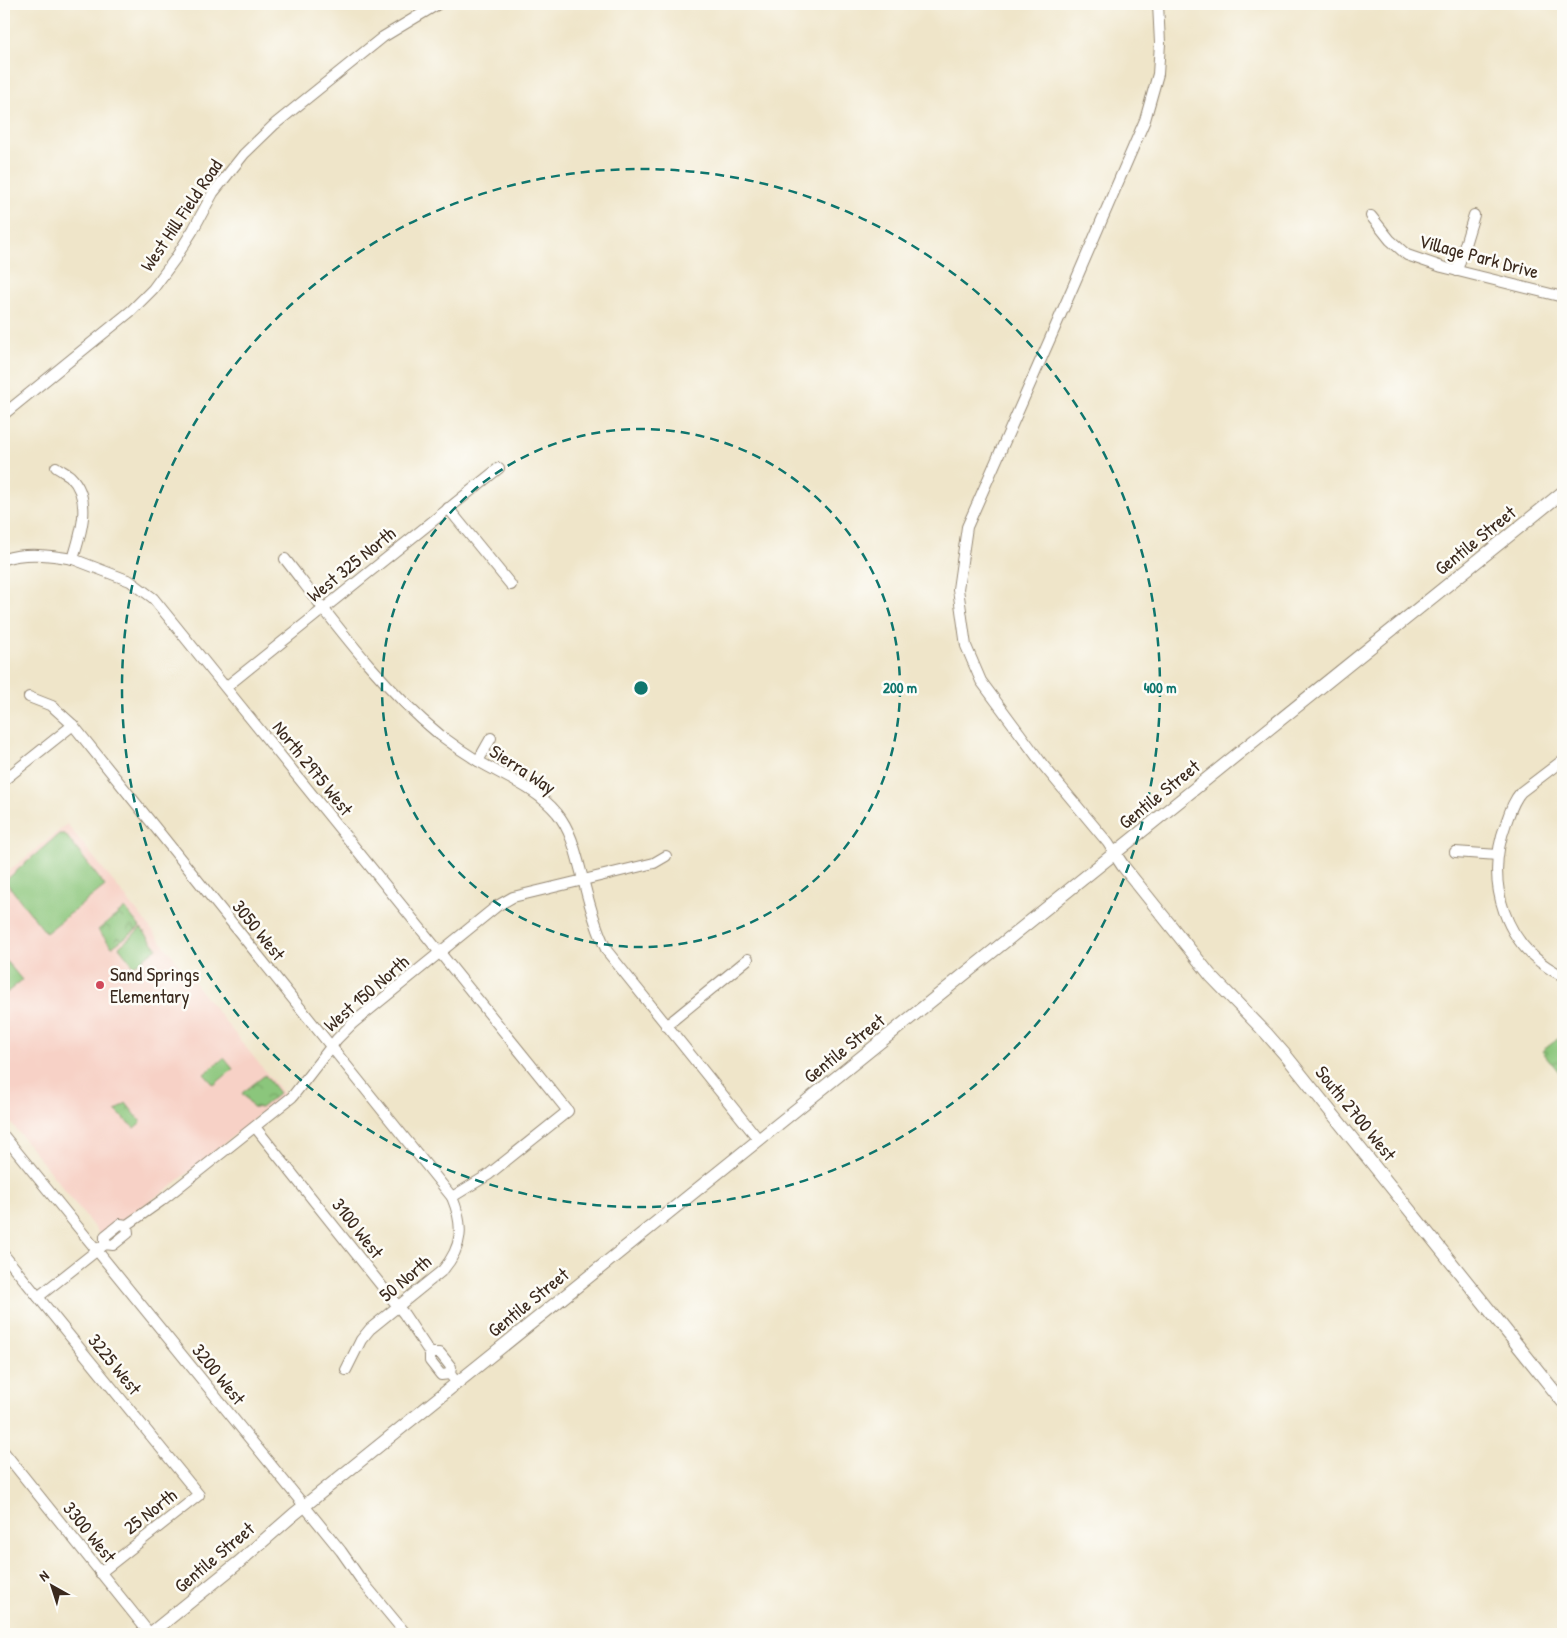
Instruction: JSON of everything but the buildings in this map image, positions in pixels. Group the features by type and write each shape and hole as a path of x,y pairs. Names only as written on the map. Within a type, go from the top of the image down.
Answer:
{"main road":[{"name":"Gentile Street","path":"150,1634 238,1563 453,1379 759,1140 1563,492"},
{"name":"South 2700 West","path":"1115,854 1211,976 1287,1056 1563,1402"}],"street":[{"name":"West Hill Field Road","path":"4,414 131,311 153,289 184,245 213,193 244,154 274,124 383,37 438,4"},
{"path":"1115,854 1108,843 1042,765 981,680 966,646 958,589 967,527 1145,120 1158,74 1160,43 1158,4"},
{"path":"1458,270 1474,215"},
{"name":"Village Park Drive","path":"1371,216 1390,240 1407,254 1458,270 1563,297"},
{"path":"56,467 74,482 84,504 83,525 73,559"},
{"name":"West 325 North","path":"226,687 498,468"},
{"path":"448,508 511,585"},
{"name":"North 2975 West","path":"4,560 29,555 73,559 130,581 153,598 568,1111 488,1175 452,1197"},
{"name":"Sierra Way","path":"285,559 363,660 418,717 478,761 532,790 556,812 566,826 575,847 594,922 607,951 759,1140"},
{"name":"3050 West","path":"29,697 52,706 73,725 452,1197"},
{"path":"4,780 73,725"},
{"path":"478,761 491,738"},
{"path":"1563,760 1521,792 1516,799 1502,834 1497,876 1499,898 1508,921 1526,949 1545,967 1563,976"},
{"path":"1455,852 1498,855"},
{"name":"West 150 North","path":"38,1297 105,1244 113,1245 128,1233 128,1225 161,1202 292,1096 337,1038 353,1023 504,901 654,863 666,856"},
{"path":"666,1026 748,959"},
{"name":"3100 West","path":"255,1126 398,1307 430,1353 430,1361 441,1375 453,1379"},
{"name":"3200 West","path":"4,1136 341,1551 362,1581 406,1634"},
{"name":"50 North","path":"346,1370 361,1340 370,1329 443,1270 452,1259 460,1239 460,1225 459,1214 452,1197"},
{"name":"3225 West","path":"4,1255 199,1495"},
{"name":"3300 West","path":"4,1452 150,1634"},
{"name":"25 North","path":"100,1573 199,1495"}],"shaded area":[{"name":"Sand Springs Elementary","path":"67,824 284,1095 169,1188 100,1235 4,1114 4,875"}],"green space":[{"path":"59,834 65,834 105,886 46,933 5,881"},
{"path":"125,908 140,927 112,947 98,930"},
{"path":"141,928 157,948 134,966 119,947"},
{"path":"4,958 22,980 4,995"},
{"path":"1563,1035 1563,1077 1542,1051"},
{"path":"224,1058 233,1069 214,1085 204,1074"},
{"path":"265,1075 279,1093 261,1108 253,1107 242,1093"},
{"path":"126,1103 141,1122 134,1128 116,1111"}],"place":[{"name":"Sand Springs Elementary","path":"100,985"}]}
